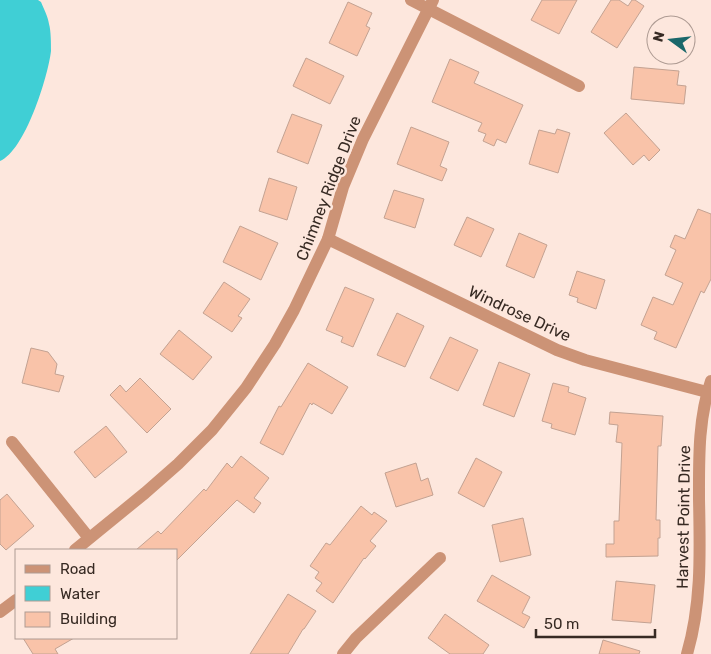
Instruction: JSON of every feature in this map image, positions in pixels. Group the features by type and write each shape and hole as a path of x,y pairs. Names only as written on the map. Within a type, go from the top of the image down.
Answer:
{"street":[{"path":"410,0 431,4 579,86"},
{"name":"Chimney Ridge Drive","path":"76,549 145,493 212,430 246,388 275,344 294,310 328,239 343,186 374,114 431,4"},
{"name":"Windrose Drive","path":"328,239 557,350 585,360 709,387"},
{"name":"Harvest Point Drive","path":"687,654 696,616 699,586 699,460 702,425 709,387"},
{"path":"12,442 89,538"},
{"path":"343,654 356,638 440,558"},
{"path":"0,612 15,601"}],"water":[{"path":"0,0 38,0 41,2 50,27 51,51 34,112 18,143 0,161"}],"building":[{"path":"542,0 577,0 559,34 531,20"},
{"path":"611,0 619,0 628,6 632,0 635,0 644,6 617,48 591,32"},
{"path":"348,2 372,13 366,26 370,28 357,56 329,43"},
{"path":"306,58 344,76 330,104 293,86"},
{"path":"450,59 479,72 474,83 523,105 506,143 497,139 494,146 483,141 486,134 478,131 482,123 432,102"},
{"path":"634,67 679,71 677,85 686,86 684,104 631,99"},
{"path":"626,113 660,150 649,161 644,155 633,165 604,133"},
{"path":"292,114 322,125 308,164 277,152"},
{"path":"411,127 449,142 440,166 447,169 442,181 397,164"},
{"path":"557,129 570,133 558,173 529,164 539,130 555,134"},
{"path":"269,178 297,187 287,220 259,211"},
{"path":"394,190 424,199 415,228 384,218"},
{"path":"698,209 711,214 711,279 704,293 701,291 676,348 654,339 657,332 641,325 653,297 673,305 683,283 665,275 676,250 670,247 675,235 685,239"},
{"path":"467,217 494,229 481,257 454,245"},
{"path":"240,226 278,243 261,280 223,262"},
{"path":"519,233 547,245 534,278 506,266"},
{"path":"577,271 605,280 596,309 577,302 578,298 569,295"},
{"path":"224,282 250,299 238,316 242,318 232,332 203,313"},
{"path":"345,287 374,299 353,347 341,342 343,337 326,330"},
{"path":"397,313 424,326 405,367 377,355"},
{"path":"179,330 212,357 193,380 160,354"},
{"path":"450,337 478,350 458,391 430,378"},
{"path":"31,348 48,352 57,364 55,374 64,376 59,392 22,383"},
{"path":"499,362 530,374 514,417 483,405"},
{"path":"308,363 348,387 332,414 310,403 283,455 260,443 279,406 281,407"},
{"path":"140,378 171,409 147,433 110,395 120,385 126,392"},
{"path":"553,383 569,387 568,392 586,398 575,435 551,428 552,424 542,421"},
{"path":"610,412 663,416 661,446 658,446 656,520 660,520 660,538 658,538 658,556 606,557 606,544 614,544 614,521 619,521 622,443 616,442 618,425 609,424"},
{"path":"106,426 127,452 95,478 74,452"},
{"path":"241,456 269,478 254,498 261,503 254,513 237,500 178,559 178,549 137,549 158,531 161,534 204,489 206,491 227,463 232,468"},
{"path":"476,458 502,472 484,507 458,493"},
{"path":"416,463 421,481 428,478 433,495 396,507 385,473"},
{"path":"7,494 34,526 6,550 0,544 0,500"},
{"path":"361,506 372,515 374,512 387,521 370,541 376,546 364,558 333,603 316,591 322,583 315,578 319,572 310,566 326,543 330,545"},
{"path":"523,518 531,555 500,562 492,525"},
{"path":"492,575 530,597 522,613 530,617 524,628 477,601"},
{"path":"616,581 655,585 651,623 612,620"},
{"path":"288,594 316,611 288,654 250,654"},
{"path":"445,614 489,645 483,654 450,654 428,638"},
{"path":"24,639 72,639 55,649 58,654 33,654"},
{"path":"603,640 640,651 639,654 599,654"}]}
